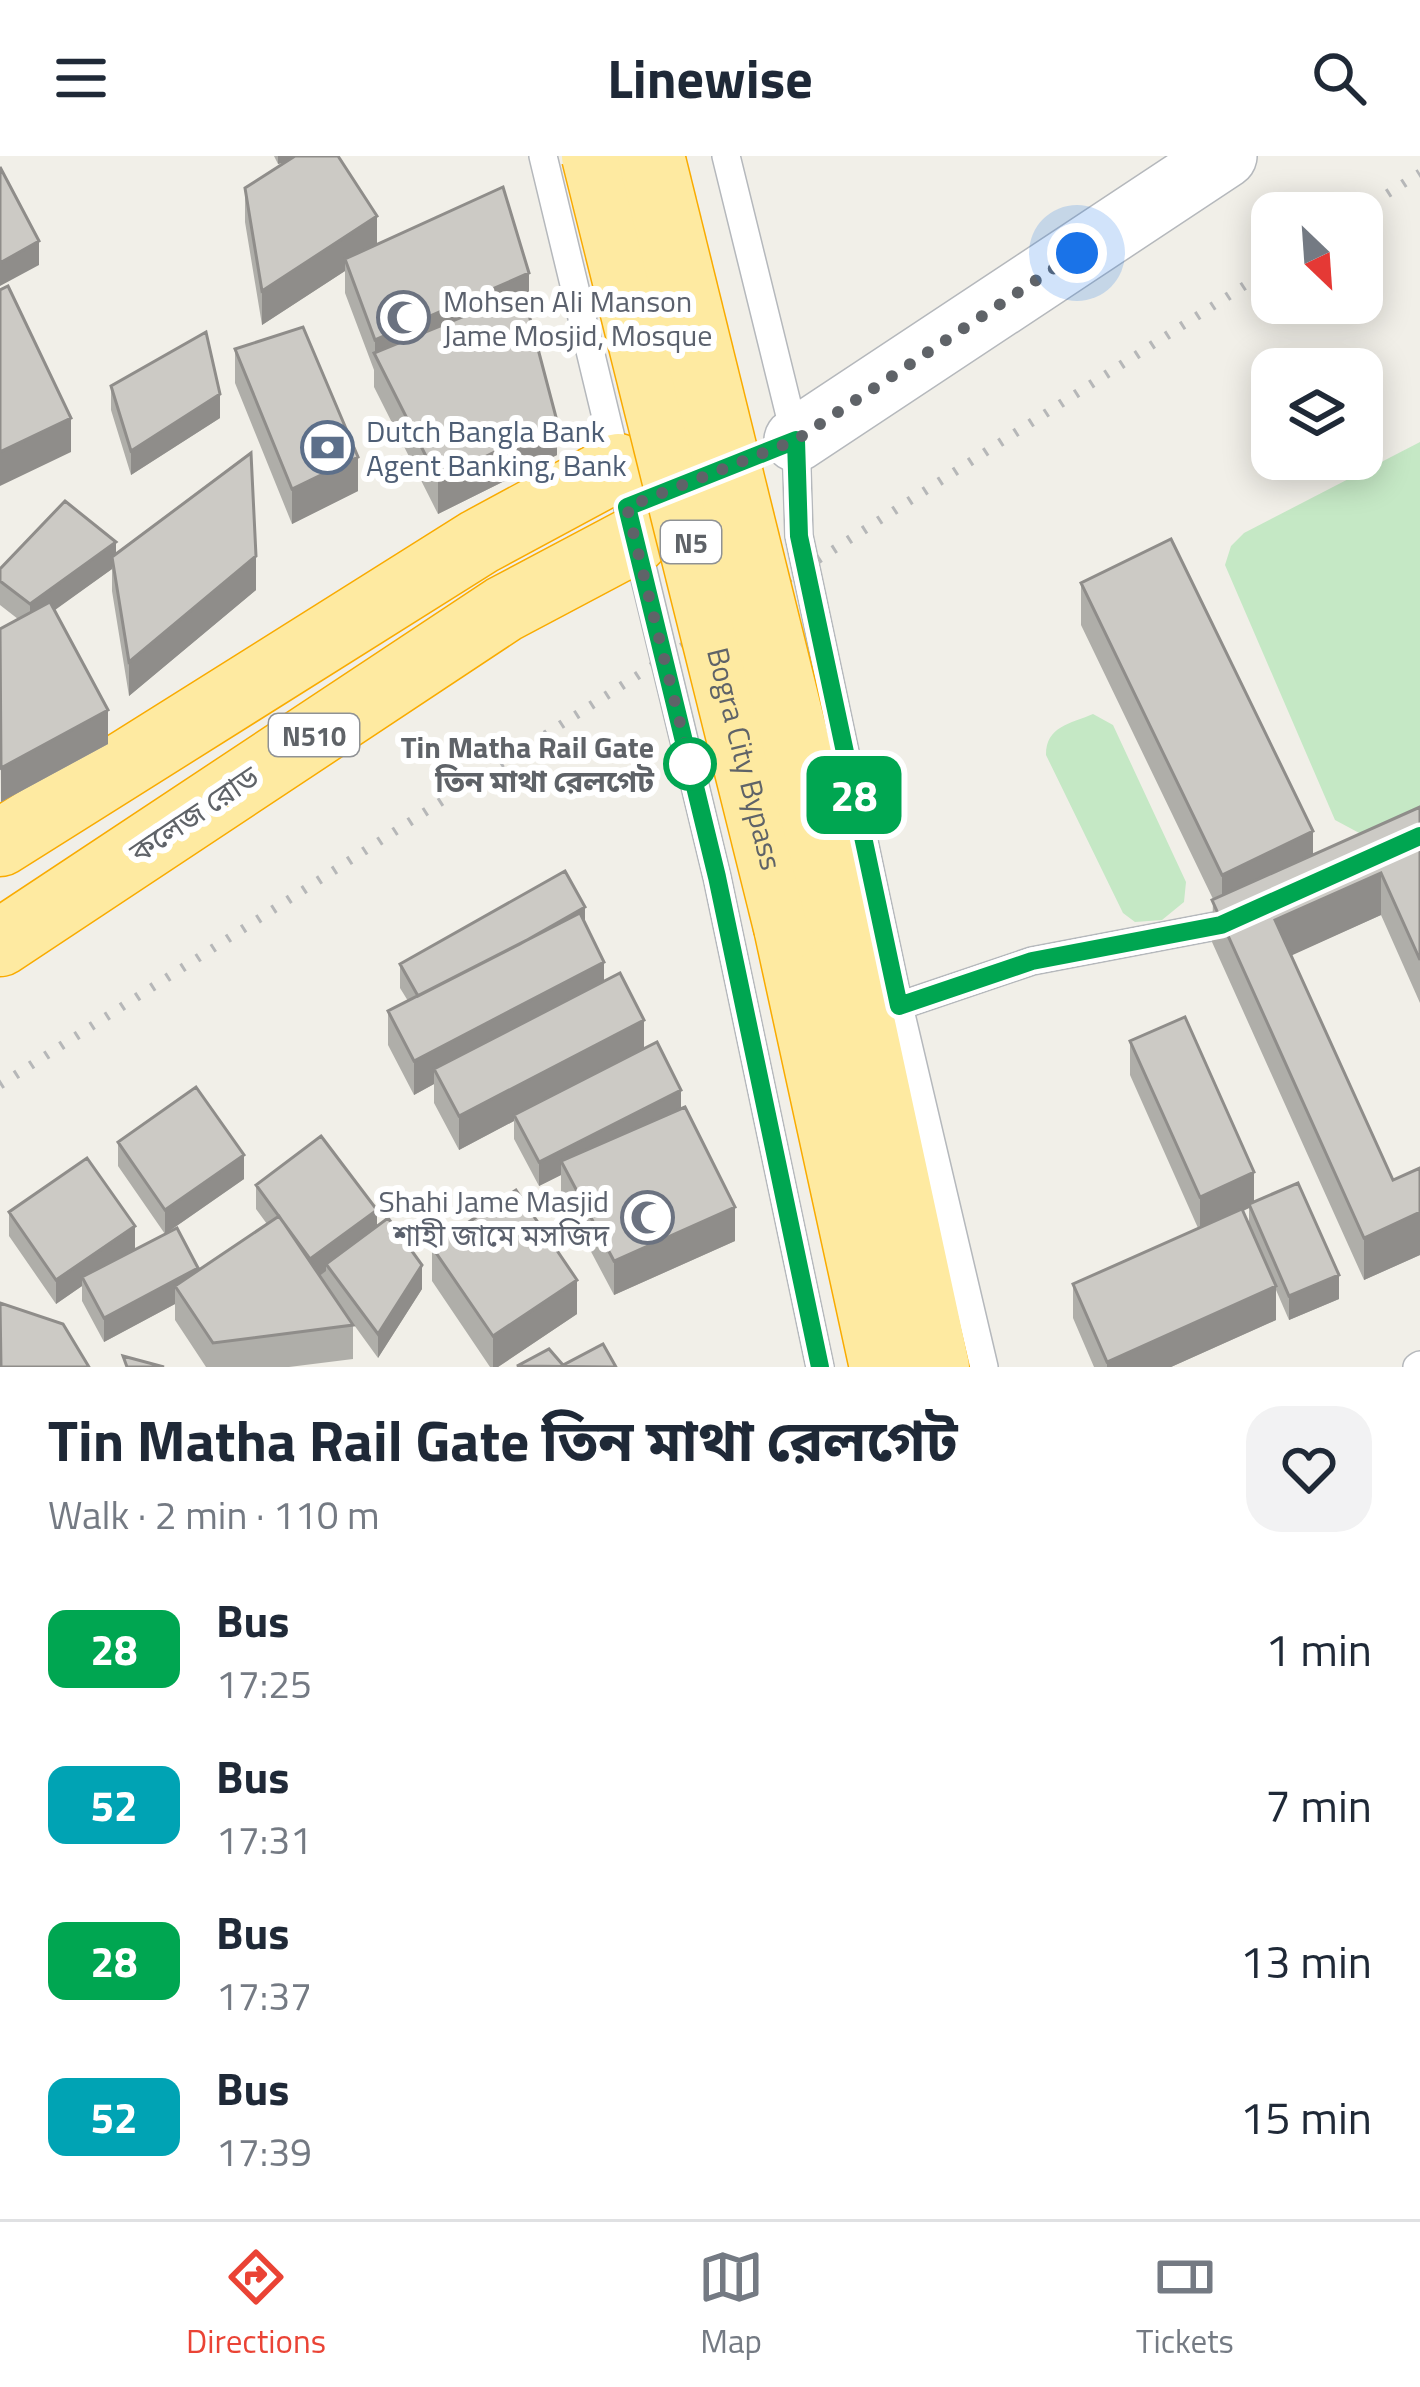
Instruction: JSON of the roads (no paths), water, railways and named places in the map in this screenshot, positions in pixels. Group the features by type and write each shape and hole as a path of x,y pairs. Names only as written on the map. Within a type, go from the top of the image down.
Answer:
{"highway":[{"name":"Bogra City Bypass","path":"596,156 788,927 883,1367"},
{"name":"Bogra City Bypass","path":"652,156 837,909 935,1367"},
{"name":"N510","path":"0,843 479,542 627,504"},
{"name":"কলেজ রোড","path":"0,943 504,609 627,504"}],"street":[{"path":"775,448 1225,156"}],"lane":[{"path":"543,156 717,877 820,1367"},
{"path":"726,156 775,448 799,536 899,1006 984,1367"},
{"path":"627,504 775,448"},
{"path":"899,1006 1032,961 1221,925 1281,898"}],"railway":[{"path":"1383,196 1420,173"},
{"path":"0,1085 1251,281"}],"place":[{"name":"Mohsen Ali Manson Jame Mosjid, Mosque","path":"404,318"},
{"name":"Dutch Bangla Bank Agent Banking, Bank","path":"327,448"},
{"name":"Tin Matha Rail Gate তিন মাথা রেলগেট","path":"690,764"},
{"name":"Shahi Jame Masjid শাহী জামে মসজিদ","path":"648,1218"}]}
